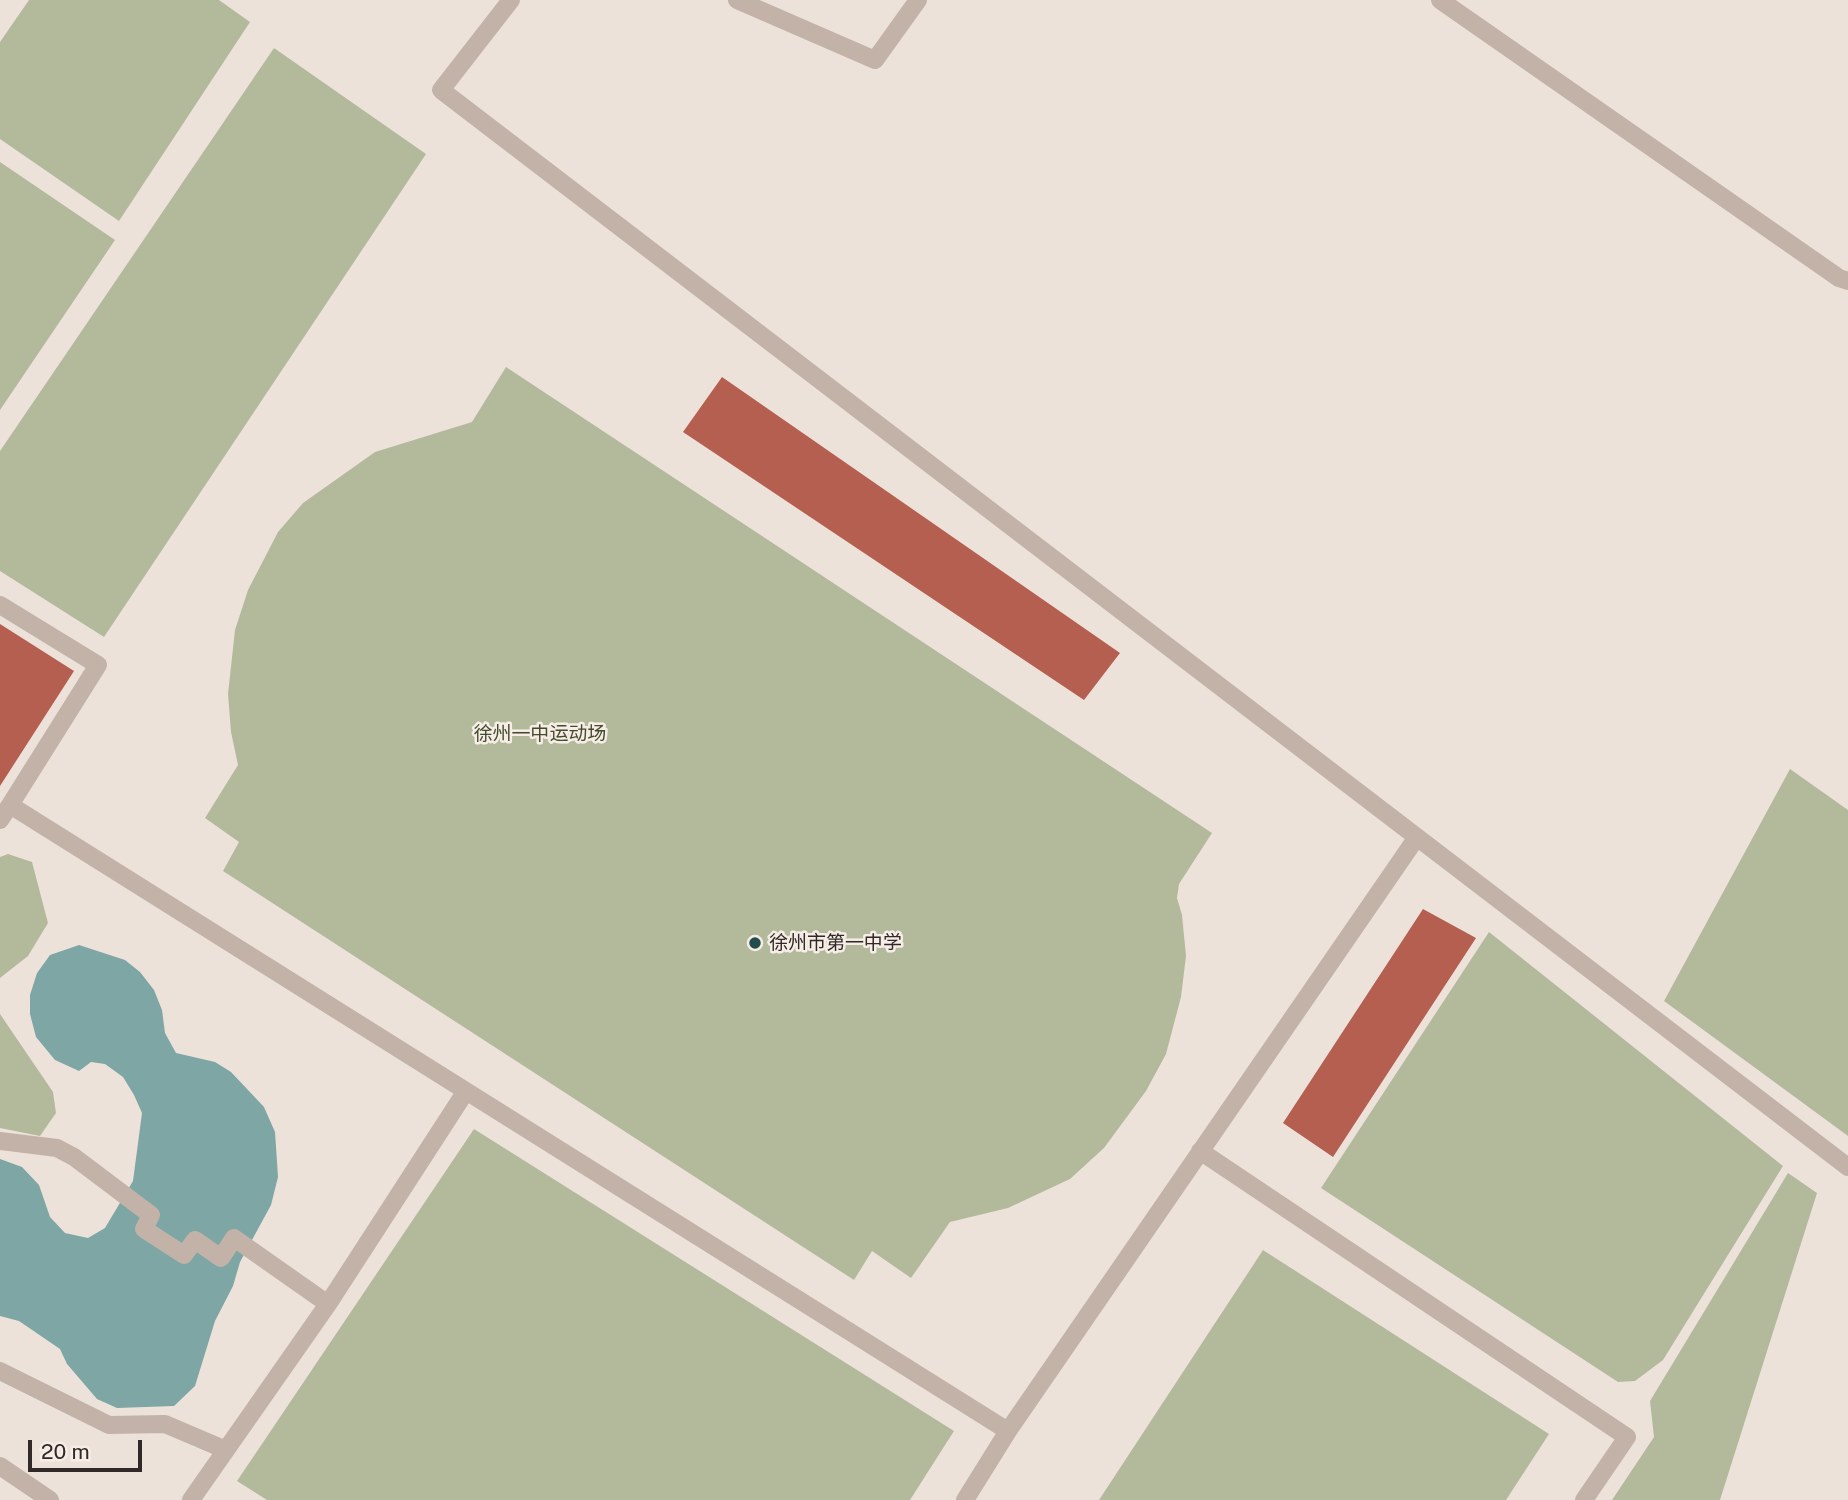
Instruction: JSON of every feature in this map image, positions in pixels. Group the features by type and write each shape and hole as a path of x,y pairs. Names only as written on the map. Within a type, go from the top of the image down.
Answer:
{"street":[{"path":"511,0 441,90 1848,1167"},
{"path":"737,0 875,60 918,0"},
{"path":"1440,0 1839,278 1848,281"},
{"path":"0,605 98,665 5,813 466,1091 1008,1431"},
{"path":"965,1500 1008,1431 1417,837"},
{"path":"191,1500 327,1304 466,1091"},
{"path":"0,1141 57,1148 120,1189 151,1215 144,1229 184,1255 195,1240 221,1258 234,1238 327,1304"},
{"path":"1200,1151 1626,1437 1584,1500"},
{"path":"0,1371 109,1425 165,1424 226,1450"},
{"path":"0,1466 50,1500"}],"green space":[{"path":"29,0 219,0 250,22 119,221 0,139 0,42"},
{"path":"274,48 426,154 104,637 0,571 0,451"},
{"path":"0,162 115,240 0,410"},
{"name":"徐州一中运动场","path":"506,367 1212,833 1179,884 1177,898 1182,915 1186,956 1181,997 1166,1054 1146,1091 1104,1148 1070,1179 1008,1208 950,1222 911,1278 872,1251 854,1280 223,871 239,842 205,818 238,765 231,732 228,694 235,630 248,590 278,532 303,503 375,452 472,422"},
{"path":"1790,769 1848,810 1848,1136 1664,1001"},
{"path":"8,854 32,862 48,923 28,956 0,978 0,857"},
{"path":"1489,932 1783,1166 1663,1360 1635,1381 1618,1382 1321,1188"},
{"path":"0,1014 53,1092 56,1113 40,1136 0,1128"},
{"path":"474,1129 954,1431 910,1500 267,1500 237,1481"},
{"path":"1788,1173 1817,1193 1720,1500 1612,1500 1654,1437 1650,1401"},
{"path":"1263,1250 1549,1434 1506,1500 1099,1500"}],"water":[{"path":"79,945 125,960 140,972 154,990 162,1010 165,1033 176,1053 215,1062 231,1072 264,1107 275,1132 278,1177 271,1205 240,1262 233,1286 215,1321 195,1386 174,1406 117,1408 97,1399 67,1364 60,1349 19,1321 0,1316 0,1159 22,1167 39,1185 50,1217 65,1233 88,1238 105,1228 133,1181 142,1113 123,1077 105,1064 91,1062 79,1071 55,1060 36,1037 30,1014 30,995 37,973 50,955"}],"building":[{"path":"722,377 1120,653 1084,700 683,432"},
{"path":"0,624 74,671 0,786"},
{"path":"1423,909 1476,938 1333,1157 1283,1123"}],"place":[{"name":"徐州市第一中学","path":"755,943"}]}
